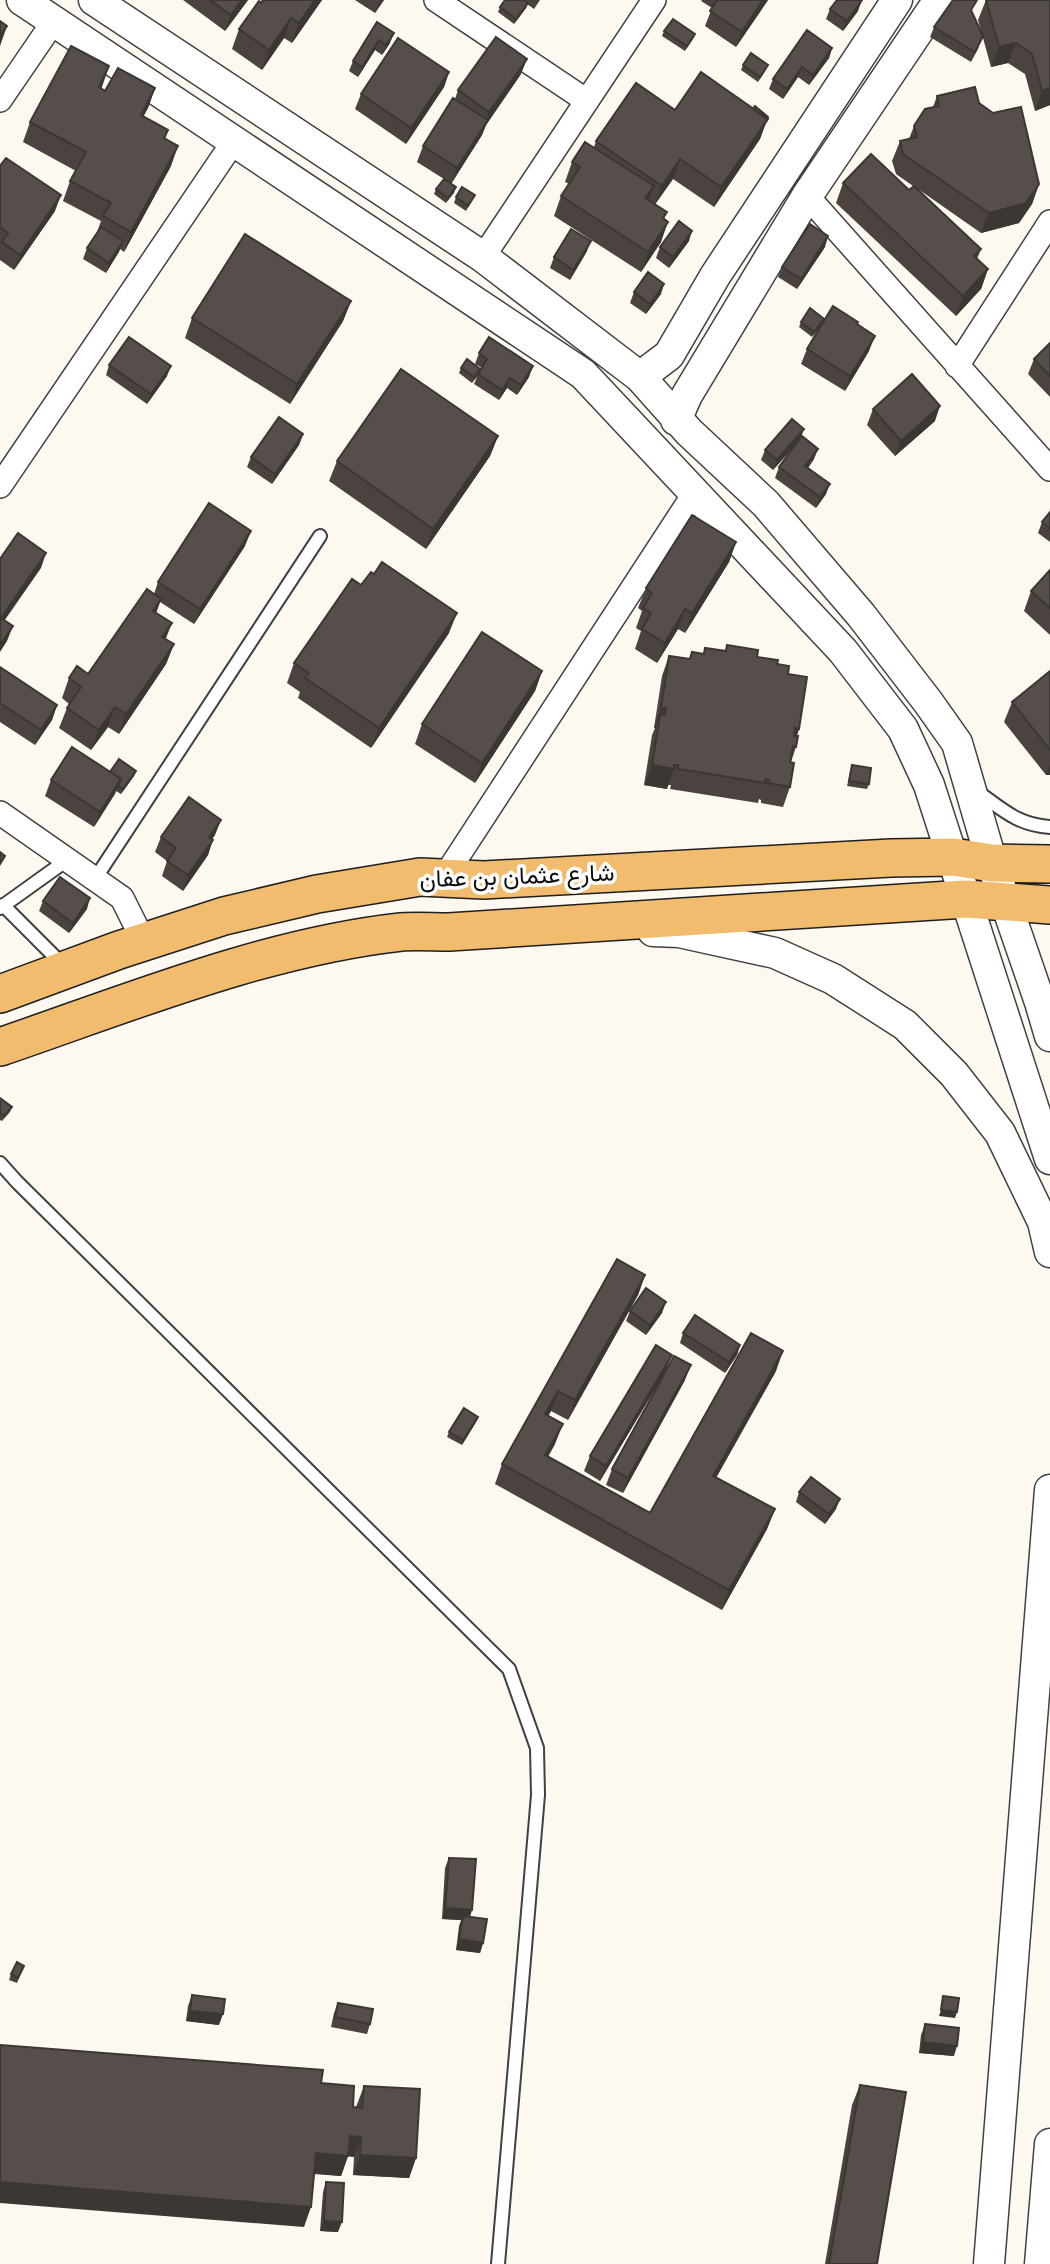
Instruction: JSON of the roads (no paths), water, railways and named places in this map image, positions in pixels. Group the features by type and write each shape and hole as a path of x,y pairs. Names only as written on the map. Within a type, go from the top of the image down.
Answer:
{"main road":[{"name":"شارع عثمان بن عفان","path":"0,994 224,916 317,894 420,877 484,880 891,858 953,857 992,863 1050,864"},
{"path":"236,968 305,931 444,910 455,899 452,879"},
{"name":"شارع عثمان بن عفان","path":"0,1047 236,968 302,950 402,932 449,932 966,899 1050,905"}],"street":[{"path":"22,0 583,374 843,651 903,729 929,785 1050,1158"},
{"path":"94,0 483,257 640,377 676,420 766,504 861,615 957,743 992,863 1050,1036"},
{"path":"436,0 587,101"},
{"path":"483,257 654,0"},
{"path":"640,377 669,355 715,276 897,0"},
{"path":"676,420 687,395 807,196 939,0"},
{"path":"0,100 54,21"},
{"path":"0,486 234,141"},
{"path":"807,196 1050,469"},
{"path":"957,366 1050,222"},
{"path":"452,879 694,494"},
{"path":"0,813 122,898 144,942"},
{"path":"534,926 679,932 775,953 833,979 905,1025 954,1074 1000,1133 1043,1222 1050,1252"},
{"path":"989,2264 1050,1489"},
{"path":"1044,2258 1050,2144"}],"lane":[{"path":"94,879 320,536"},
{"path":"970,786 1017,820 1050,827"},
{"path":"67,860 2,907 68,969"},
{"path":"0,1163 26,1192 509,1670 537,1748 538,1794 498,2264"}]}
